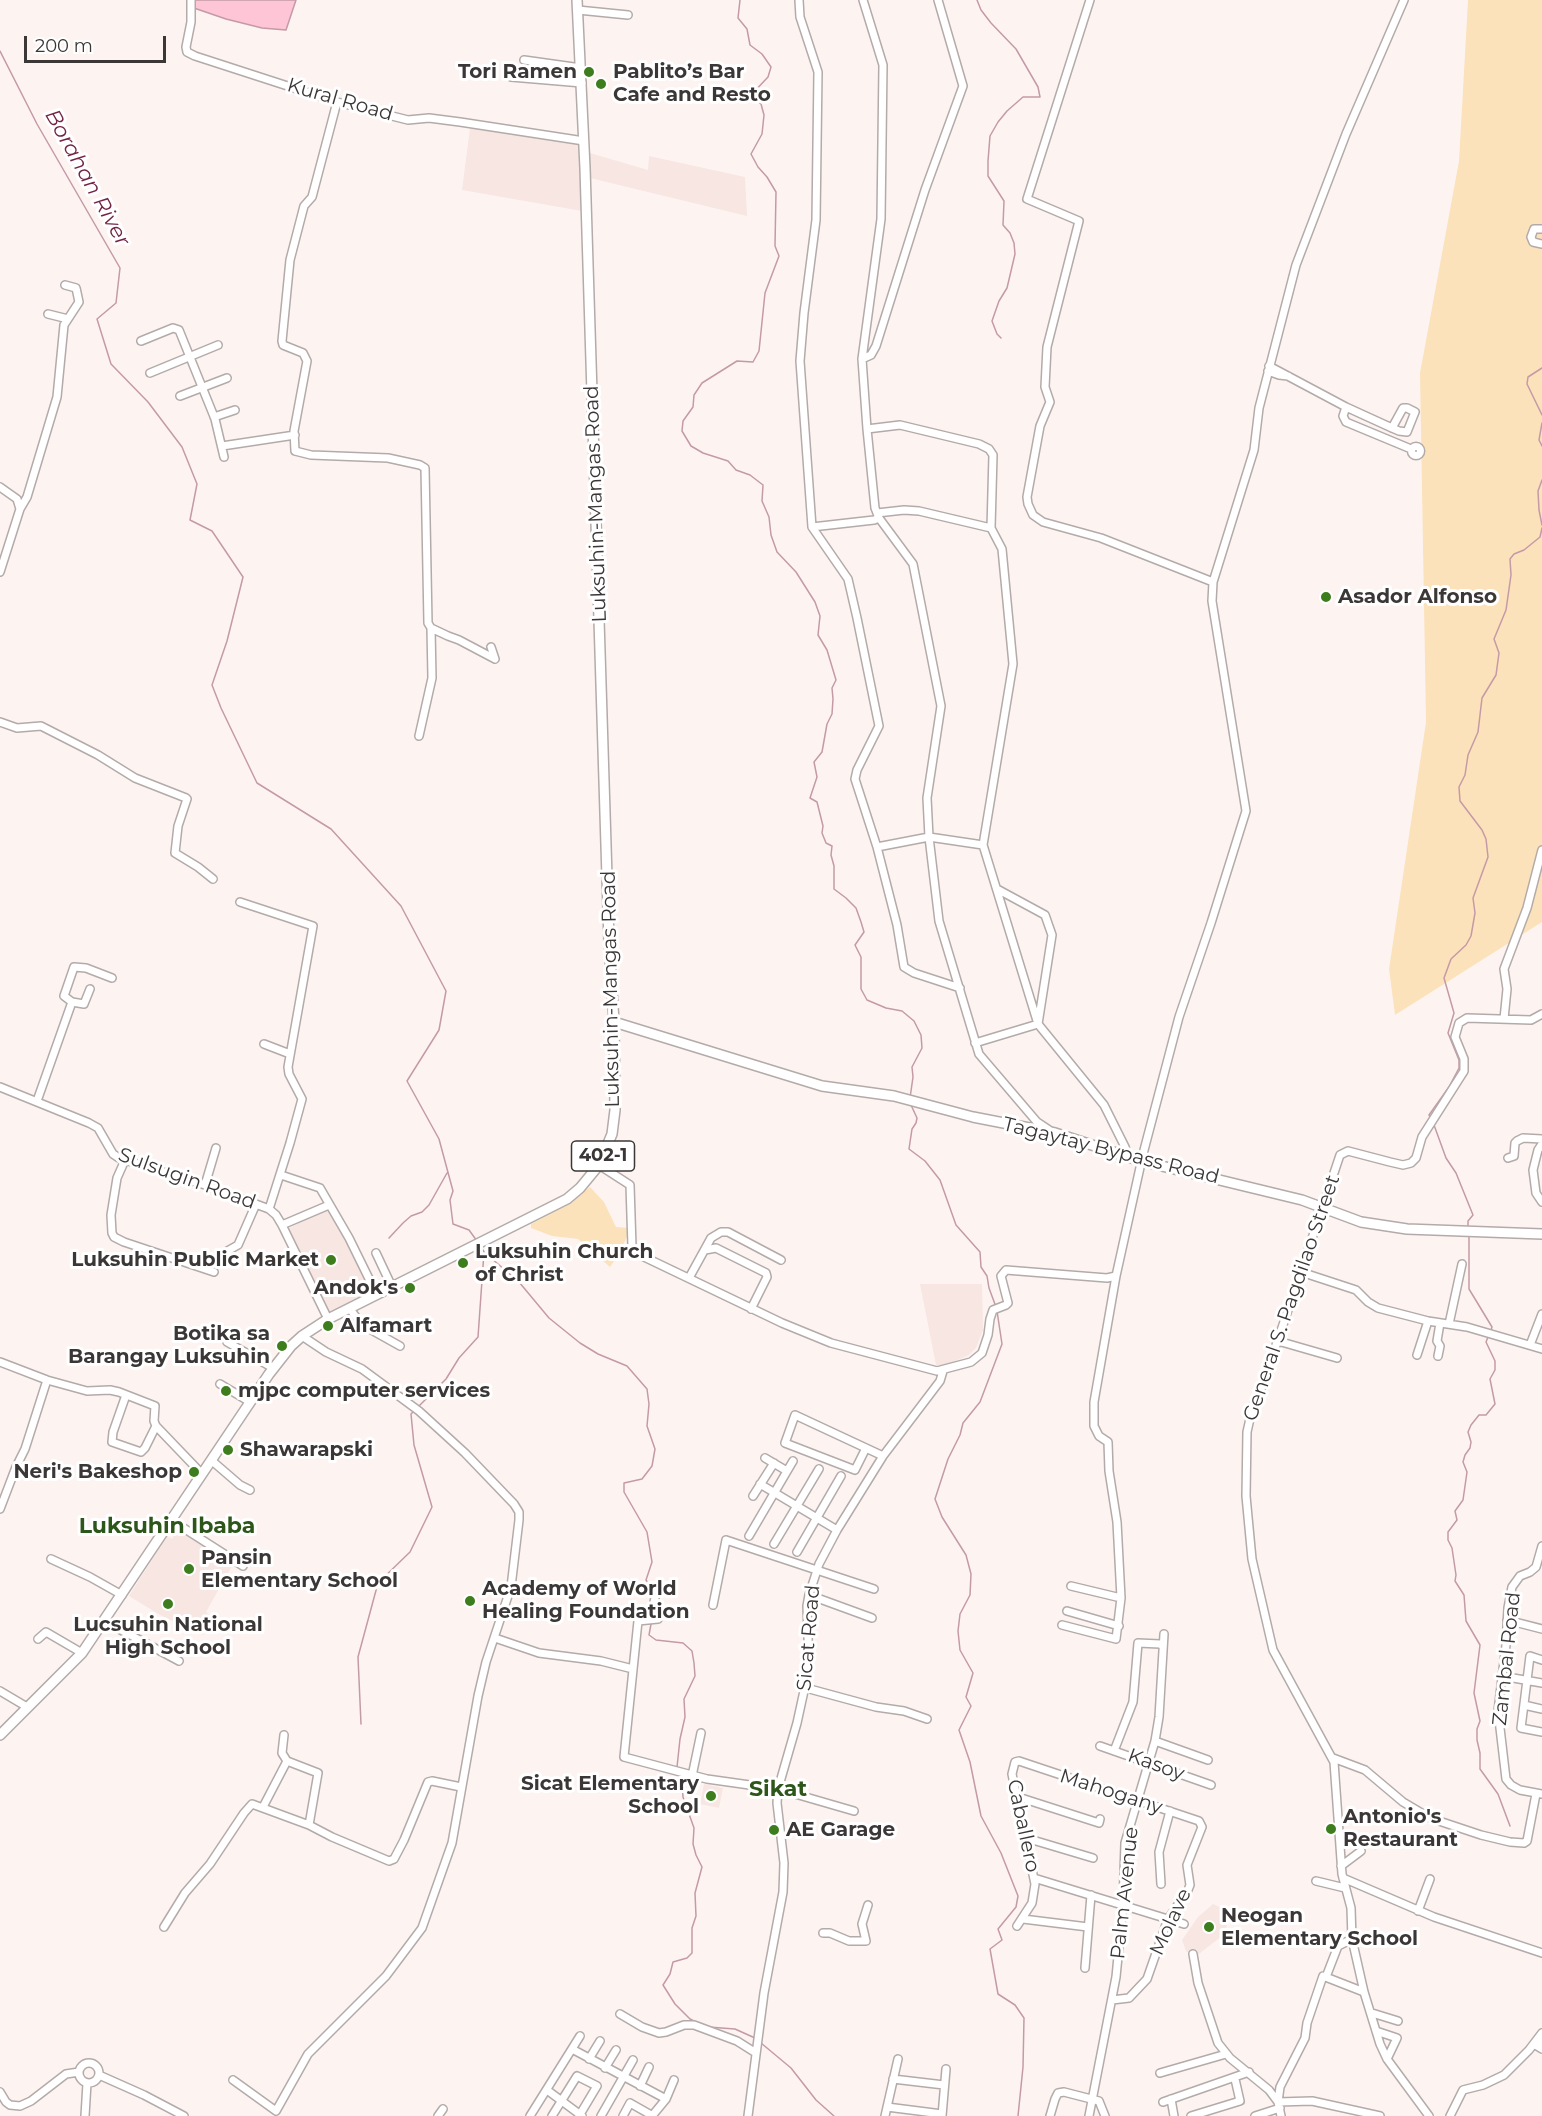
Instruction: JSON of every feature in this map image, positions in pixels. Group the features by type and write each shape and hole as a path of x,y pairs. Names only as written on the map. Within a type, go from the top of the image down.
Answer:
{"main road":[{"name":"Luksuhin-Mangas Road","path":"0,1735 82,1653 273,1368 302,1336 328,1319 567,1199 600,1165 612,1134 615,1110 614,1022 609,942 584,141 577,0"},
{"name":"Tagaytay Bypass Road","path":"614,1022 822,1086 894,1096 973,1117 1055,1133 1141,1161 1294,1198 1354,1220 1382,1226 1416,1229 1542,1233"}],"street":[{"name":"Kural Road","path":"190,0 192,12 187,52 337,102 408,120 429,118 584,141"},
{"path":"799,0 800,16 818,72 816,220 800,361 812,527 850,583 878,717 877,730 855,774 897,925 904,967 914,973 960,988"},
{"path":"862,0 883,65 881,219 862,359 867,429 874,501 878,515 913,564 940,706 927,798 928,837 940,928 975,1043 985,1062 1036,1121 1055,1133"},
{"path":"862,359 870,355 876,346 925,190 963,86 938,0"},
{"path":"1090,0 1027,199 1079,221 1047,347 1045,387 1050,402 1040,426 1027,497 1028,504 1033,515 1043,522 1101,538 1213,582"},
{"path":"1062,1625 1116,1639 1119,1626 1121,1598 1117,1522 1109,1471 1108,1442 1099,1436 1092,1414 1116,1276 1141,1161 1179,1017 1246,811 1212,601 1213,582 1254,450 1258,408 1296,266 1346,134 1404,0"},
{"path":"578,10 628,15"},
{"path":"524,60 581,68"},
{"path":"511,77 582,83"},
{"path":"337,102 312,197 303,206 290,260 282,341 283,345 305,355 307,361 295,435 295,451 388,458 420,465 424,468 428,623 431,628 432,678 419,736"},
{"path":"1542,229 1534,229 1531,237 1533,242 1542,244"},
{"path":"0,572 20,509 27,497 57,397 64,325 79,302 76,288 65,285"},
{"path":"48,314 68,319"},
{"path":"141,341 176,327 214,417 224,457"},
{"path":"150,373 218,345"},
{"path":"1269,368 1279,375 1288,376 1396,430 1395,442"},
{"path":"180,396 227,378"},
{"path":"1346,407 1343,416 1346,422 1412,449"},
{"path":"214,417 235,410"},
{"path":"867,429 900,425 979,444 993,455 992,528 1002,549 1013,664 983,845 1038,1024 1104,1105 1128,1156"},
{"path":"222,446 295,435"},
{"path":"0,488 17,499 20,509"},
{"path":"812,527 874,520 878,515 904,510 919,511 992,528"},
{"path":"431,628 495,658 491,647"},
{"path":"0,722 17,728 41,726 98,755 135,778 186,798 178,826 175,853 213,879"},
{"path":"877,847 928,837 983,845"},
{"path":"1504,1019 1507,989 1504,969 1527,908 1542,850"},
{"path":"997,889 1045,915 1048,919 1052,935 1038,1024"},
{"path":"240,902 313,926 290,1054 290,1074 302,1099 269,1209"},
{"path":"90,989 84,1004 72,1002 64,996 74,967 86,968 112,978"},
{"path":"37,1101 72,1002"},
{"name":"General S. Pagdilao Street","path":"1429,2116 1387,2060 1364,1992 1352,1939 1351,1908 1341,1866 1333,1758 1276,1659 1252,1564 1246,1496 1247,1432 1253,1405 1261,1389 1324,1208 1331,1181 1343,1152 1348,1151 1403,1165 1411,1163 1416,1158 1419,1142 1466,1067 1455,1037 1459,1023 1467,1018 1531,1020 1542,1014"},
{"path":"975,1043 1038,1024"},
{"path":"264,1044 290,1054"},
{"name":"Sulsugin Road","path":"0,1087 89,1122 98,1128 113,1154 125,1160 205,1185 269,1209 282,1225 328,1319"},
{"path":"1508,1158 1514,1156 1517,1141 1523,1138 1542,1139"},
{"path":"1542,1144 1538,1150 1533,1170 1536,1193 1542,1202"},
{"path":"205,1185 216,1148"},
{"path":"125,1160 117,1178 111,1215 114,1237 214,1272"},
{"path":"600,1165 625,1181 631,1188 632,1247 634,1251 782,1323 845,1348 937,1371 971,1362 982,1353 993,1310 1006,1305 1009,1299 1002,1285 1001,1276 1006,1270 1107,1278 1116,1276"},
{"path":"281,1175 320,1188 377,1295"},
{"path":"222,1254 238,1245 256,1204"},
{"path":"282,1225 329,1205"},
{"path":"689,1278 716,1234 728,1232 781,1260"},
{"path":"705,1250 716,1248 766,1273 767,1277 751,1308"},
{"path":"376,1253 392,1287"},
{"path":"1449,1324 1462,1264"},
{"path":"1301,1272 1356,1290 1374,1306 1428,1321 1473,1329 1542,1349"},
{"path":"350,1308 366,1327 400,1346"},
{"path":"1530,1345 1542,1314"},
{"path":"1417,1355 1428,1321"},
{"path":"1438,1356 1440,1346 1437,1341 1440,1323"},
{"path":"233,2080 276,2111 308,2054 386,1976 422,1928 452,1843 478,1696 486,1662 511,1587 519,1520 519,1512 514,1504 465,1453 416,1409 362,1369 326,1352 302,1336"},
{"path":"1278,1341 1337,1358"},
{"path":"227,1342 273,1368"},
{"path":"0,1362 47,1380 87,1391 110,1390 126,1395 155,1406 156,1426 141,1452 112,1442 113,1432 126,1395"},
{"name":"Sicat Road","path":"748,2116 764,1993 783,1892 784,1863 778,1812 778,1790 806,1688 810,1657 809,1594 817,1569 837,1530 883,1456 940,1381 943,1371"},
{"path":"0,1509 25,1449 47,1380"},
{"path":"220,1384 250,1402"},
{"path":"866,1448 855,1470 785,1443 795,1415 866,1448 883,1456"},
{"path":"156,1426 202,1474"},
{"path":"765,1458 787,1471"},
{"path":"211,1460 240,1485 250,1490"},
{"path":"749,1536 792,1461"},
{"path":"753,1496 774,1463"},
{"path":"774,1544 819,1469"},
{"path":"797,1552 841,1476"},
{"path":"760,1484 837,1530"},
{"path":"171,1520 243,1566"},
{"path":"713,1605 726,1540 874,1589"},
{"name":"Zambal Road","path":"1539,1794 1511,1785 1504,1776 1498,1718 1512,1587 1520,1576 1536,1567 1542,1546"},
{"path":"51,1559 122,1595"},
{"path":"1071,1586 1121,1598"},
{"path":"809,1594 872,1618"},
{"path":"650,1620 655,1598"},
{"path":"1067,1611 1119,1626"},
{"path":"658,1619 638,1621 624,1757 692,1776 778,1790 854,1811"},
{"path":"1507,1620 1542,1629"},
{"path":"104,1621 179,1660"},
{"path":"38,1639 46,1632 82,1653"},
{"name":"Palm Avenue","path":"1089,2116 1116,1977 1123,1905 1125,1843 1155,1741 1160,1709 1164,1634"},
{"path":"495,1638 539,1653 601,1661 633,1669"},
{"path":"1114,1750 1133,1702 1138,1642 1163,1646"},
{"path":"1542,1660 1530,1656 1521,1728 1542,1732"},
{"path":"1502,1676 1542,1683"},
{"path":"806,1688 876,1707 904,1711 927,1719"},
{"path":"0,1691 27,1707"},
{"path":"1524,1705 1542,1709"},
{"path":"692,1776 701,1733"},
{"path":"284,1735 282,1753 287,1761 318,1773 319,1776 309,1825"},
{"path":"1155,1741 1208,1760"},
{"name":"Kasoy","path":"1100,1746 1211,1785"},
{"path":"1333,1758 1365,1770 1403,1802 1430,1818 1510,1842 1524,1843 1527,1841 1539,1794"},
{"path":"263,1807 287,1761"},
{"name":"Caballero","path":"1017,1926 1032,1903 1035,1884 1011,1770 1014,1763 1019,1761"},
{"name":"Mahogany","path":"1019,1761 1201,1823"},
{"path":"164,1927 185,1893 210,1864 252,1804 309,1825 389,1861 394,1859 405,1840 428,1782 432,1780 461,1787"},
{"path":"1018,1797 1099,1823 1100,1819"},
{"path":"1161,1884 1159,1852 1170,1811"},
{"name":"Molave","path":"1112,2000 1129,1998 1146,1979 1168,1919 1188,1890 1190,1884 1187,1865 1202,1827 1201,1823"},
{"path":"1026,1838 1093,1858"},
{"path":"1341,1866 1361,1851"},
{"path":"1034,1878 1184,1924"},
{"path":"1344,1878 1418,1911 1542,1953"},
{"path":"1418,1911 1430,1879"},
{"path":"1316,1881 1345,1888"},
{"path":"1085,1968 1091,1895"},
{"path":"823,1933 830,1933 849,1941 866,1941 862,1924 868,1905"},
{"path":"1023,1919 1088,1927"},
{"path":"1326,1977 1338,1946 1352,1939"},
{"path":"1194,1954 1198,1983 1216,2038 1226,2054 1264,2085 1280,2109"},
{"path":"1280,2109 1280,2086 1305,2038 1307,2023 1323,1976 1364,1992"},
{"path":"1372,2013 1398,2021"},
{"path":"620,2014 659,2033 684,2025 694,2025 757,2049"},
{"path":"1376,2031 1397,2038 1387,2060"},
{"path":"1450,2116 1462,2090 1483,2085 1504,2075 1542,2033"},
{"path":"530,2116 580,2036"},
{"path":"1542,2040 1538,2046 1542,2049"},
{"path":"589,2059 600,2041"},
{"path":"572,2049 666,2099"},
{"path":"605,2068 616,2050"},
{"path":"1160,2073 1226,2054"},
{"path":"885,2116 898,2059"},
{"path":"601,2116 633,2060"},
{"path":"92,2064 97,2068 99,2075 93,2082 87,2083 80,2078 79,2072 82,2066 92,2064"},
{"path":"640,2086 649,2067"},
{"path":"887,2107 942,2115 946,2069"},
{"path":"0,2092 6,2102 20,2106 31,2101 66,2074 79,2072"},
{"path":"1163,2102 1235,2079 1249,2072"},
{"path":"99,2075 144,2094 184,2116"},
{"path":"547,2090 561,2101 580,2116 597,2086 577,2076 561,2101 552,2116"},
{"path":"894,2079 944,2085"},
{"path":"1191,2116 1240,2101 1235,2079"},
{"path":"623,2116 630,2103 653,2116 666,2099 675,2080"},
{"path":"85,2116 87,2083"},
{"path":"1050,2116 1058,2093 1064,2092 1098,2100 1105,2116"},
{"path":"1171,2099 1174,2116"},
{"path":"1255,2116 1312,2101 1380,2116"},
{"path":"438,2116 443,2109"}],"shaded area":[{"path":"193,0 296,0 286,30 262,28 226,19 191,7"},
{"path":"1468,0 1542,0 1542,922 1395,1015 1389,969 1426,722 1420,373 1459,161"},
{"path":"470,128 582,144 582,211 462,190"},
{"path":"590,153 648,170 649,156 745,177 747,216 590,178"},
{"path":"590,1187 604,1202 616,1227 631,1228 610,1267 578,1239 552,1236 531,1228 531,1224 570,1204"},
{"name":"Luksuhin Public Market","path":"329,1207 374,1290 330,1313 288,1229"},
{"path":"920,1284 982,1284 983,1330 976,1348 969,1355 946,1365 936,1365"},
{"name":"Pansin Elementary School","path":"179,1528 233,1564 206,1612 213,1617 203,1635 160,1615 129,1596 167,1536 172,1539"},
{"name":"Sicat Elementary School","path":"704,1784 723,1788 719,1808 700,1804"},
{"name":"Neogan Elementary School","path":"1213,1904 1233,1913 1222,1936 1195,1957 1186,1951 1182,1940 1198,1917"}],"waterway":[{"path":"740,0 738,18 747,29 750,45 762,54 771,67 768,77 751,95 761,104 764,115 762,134 751,154 776,192 775,246 779,256 765,293 759,351 753,362 737,361 702,383 694,395 693,407 683,421 682,431 691,446 703,453 728,461 736,470 750,475 763,485 762,501 769,517 771,535 777,552 796,572 815,602 820,616 818,635 827,650 836,680 832,688 832,714 827,724 822,752 814,762 817,777 810,798 817,802 823,826 822,833 826,843 832,846 834,889 856,908 864,932 855,945 861,957 861,989 867,1000 886,1008 902,1011 914,1021 921,1035 922,1048 912,1067 910,1098"},
{"path":"977,0 991,23 1016,49 1038,87 1040,97 1023,97 1007,111 990,136 988,176 1004,201 1003,225 1010,233 1015,254 1007,288 999,301 992,321 1001,338"},
{"name":"Borahan River","path":"0,51 37,124 120,268 116,303 97,319 111,364 148,402 182,447 197,484 190,520 212,531 243,577 227,641 212,685 221,708 257,783 331,829 401,906 446,991 439,1030 407,1081 439,1139 453,1191 450,1200 453,1224 469,1230 477,1241"},
{"path":"1542,368 1528,377 1527,384 1542,415"},
{"path":"1542,423 1539,440 1542,446"},
{"path":"1542,480 1538,491 1542,525"},
{"path":"1431,1118 1429,1115 1459,1068 1459,1060 1448,1033 1454,1013 1444,978 1451,959 1466,945 1471,936 1475,913 1473,898 1488,857 1486,839 1460,801 1459,787 1465,775 1468,755 1478,732 1482,698 1496,675 1499,653 1494,639 1506,610 1511,575 1510,559 1540,537 1542,528"},
{"path":"911,1105 917,1118 912,1129 909,1149 925,1161 940,1180 956,1225 980,1252 981,1267 987,1276 996,1307"},
{"path":"1434,1125 1446,1158 1456,1173 1473,1215 1468,1221 1468,1227"},
{"path":"389,1238 411,1216 422,1212 429,1205 447,1173"},
{"path":"1469,1234 1469,1289 1492,1327 1491,1330"},
{"name":"Borahan River","path":"417,1408 446,1379 459,1358 478,1337 484,1252 481,1247"},
{"name":"Borahan River","path":"484,1252 519,1282 549,1318 580,1343 598,1354 627,1366 647,1389 649,1404 647,1426 655,1449 652,1466 642,1479 624,1483 624,1492 647,1532 652,1562 646,1580 657,1597"},
{"path":"997,1311 1002,1344 980,1402 963,1423 935,1499 942,1517 966,1555 971,1574 970,1595 960,1614 958,1631 960,1650 973,1673 966,1697 971,1706 959,1730 970,1762 981,1816 1001,1853 1018,1896 1016,1907 998,1929 1002,1940 990,1949 998,1994 1015,2005 1024,2018 1023,2067 1018,2116"},
{"path":"1488,1337 1486,1342 1495,1361 1495,1370 1490,1379 1495,1404 1486,1415 1479,1415 1468,1432 1471,1442 1463,1462 1467,1472 1463,1500 1455,1511 1457,1520 1448,1532 1448,1540 1452,1548 1455,1581 1464,1595 1466,1621 1480,1645 1474,1693 1480,1721 1477,1729 1480,1769 1498,1794 1510,1826"},
{"name":"Borahan River","path":"361,1724 358,1657 378,1583 410,1552 432,1507 414,1445 411,1414 414,1411"},
{"name":"Borahan River","path":"651,1624 649,1635 656,1640 683,1643 692,1651 695,1676 684,1699 685,1717 677,1767"},
{"name":"Borahan River","path":"677,1774 682,1779 683,1797 694,1828 693,1844 702,1867 695,1893 696,1916 692,1928 692,1953 687,1958 673,1962 670,1974 663,1985 675,2004 690,2019 698,2023"},
{"name":"Borahan River","path":"708,2027 735,2029 755,2038"},
{"name":"Borahan River","path":"761,2043 791,2068 816,2100 834,2116"}],"place":[{"name":"Tori Ramen","path":"589,72"},
{"name":"Pablito’s Bar Cafe and Resto","path":"601,84"},
{"name":"Asador Alfonso","path":"1326,597"},
{"name":"Luksuhin Public Market","path":"331,1260"},
{"name":"Luksuhin Church of Christ","path":"463,1263"},
{"name":"Andok's","path":"410,1288"},
{"name":"Alfamart","path":"328,1326"},
{"name":"Botika sa Barangay Luksuhin","path":"282,1346"},
{"name":"mjpc computer services","path":"226,1391"},
{"name":"Shawarapski","path":"228,1450"},
{"name":"Neri's Bakeshop","path":"194,1472"},
{"name":"Pansin Elementary School","path":"189,1569"},
{"name":"Academy of World Healing Foundation","path":"470,1601"},
{"name":"Lucsuhin National High School","path":"168,1604"},
{"name":"Sicat Elementary School","path":"711,1796"},
{"name":"Antonio's Restaurant","path":"1331,1829"},
{"name":"AE Garage","path":"774,1830"},
{"name":"Neogan Elementary School","path":"1209,1927"}],"district":[{"name":"Luksuhin Ibaba","path":"167,1527"},
{"name":"Sikat","path":"778,1790"}]}
